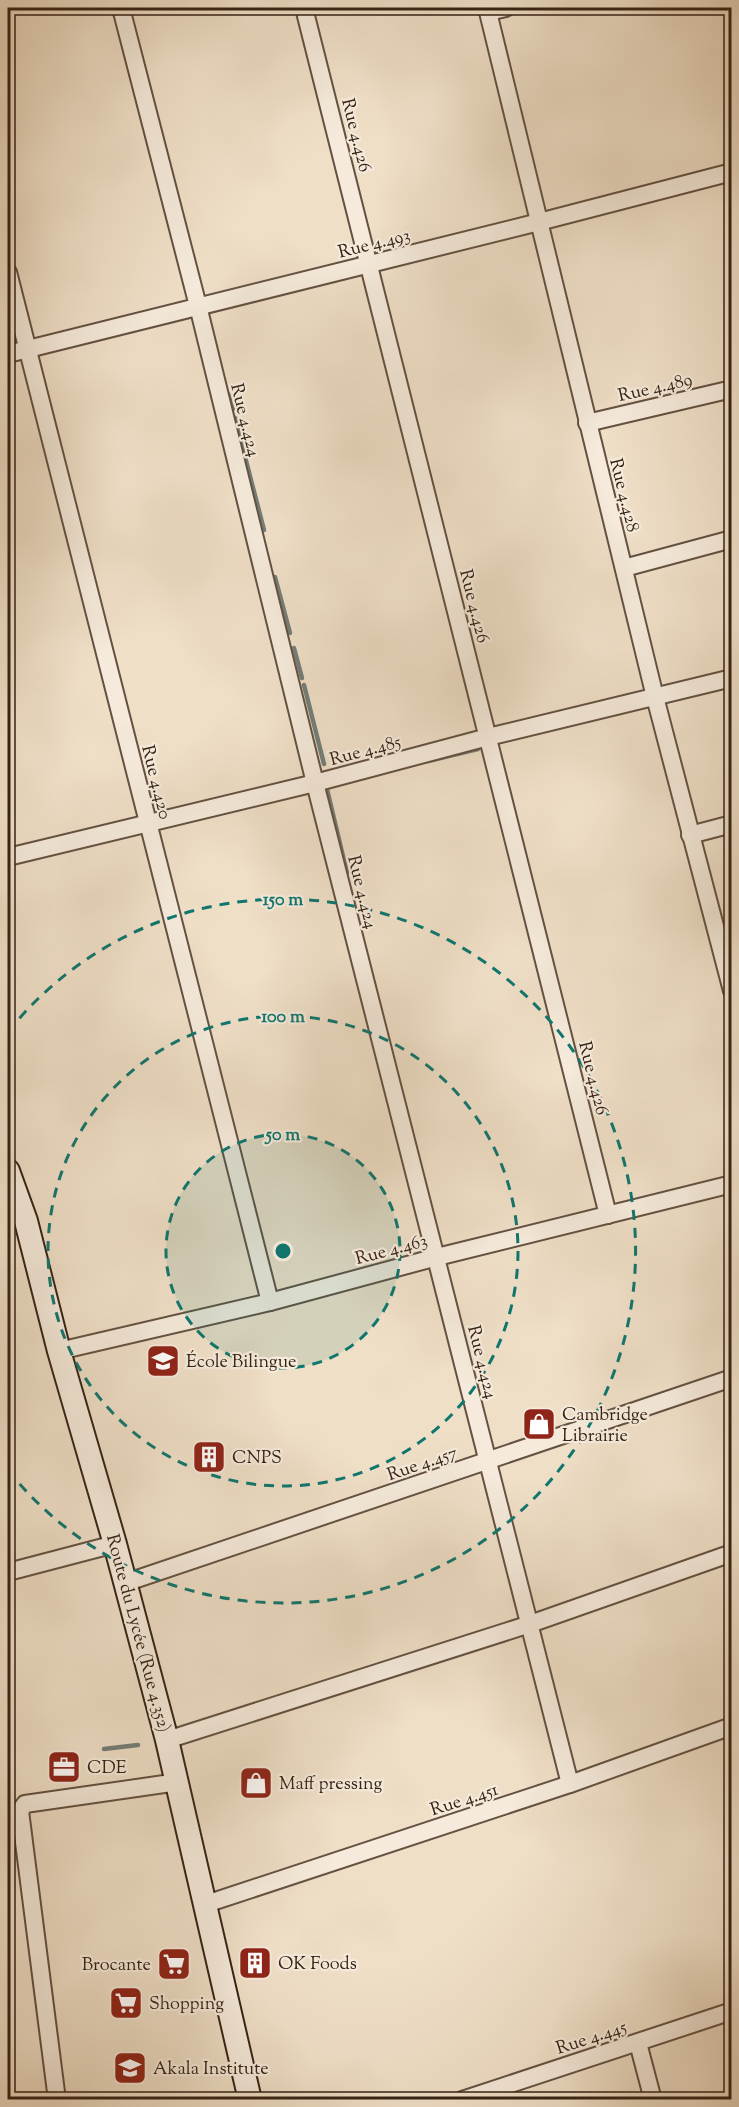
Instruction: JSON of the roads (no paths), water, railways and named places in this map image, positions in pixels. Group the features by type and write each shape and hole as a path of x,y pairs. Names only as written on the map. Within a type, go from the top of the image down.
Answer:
{"main road":[{"name":"Route du Lycée (Rue 4.352)","path":"8,1171 26,1221 178,1782 250,2100"}],"street":[{"name":"Rue 4.424","path":"121,8 198,306 315,783 570,1784"},
{"name":"Rue 4.426","path":"304,8 608,1215"},
{"path":"488,10 506,8"},
{"name":"Rue 4.428","path":"488,10 655,697 690,834 729,970 732,991"},
{"name":"Rue 4.493","path":"8,354 732,172"},
{"name":"Rue 4.420","path":"8,272 270,1302"},
{"name":"Rue 4.489","path":"587,423 732,389"},
{"path":"624,568 732,539"},
{"name":"Rue 4.485","path":"8,857 315,783 488,737 732,678"},
{"path":"690,834 732,824"},
{"name":"Rue 4.463","path":"60,1351 270,1302 437,1257 732,1184"},
{"name":"Rue 4.457","path":"125,1583 732,1378"},
{"path":"8,1572 115,1544"},
{"path":"167,1740 530,1624 732,1553"},
{"name":"Rue 4.451","path":"206,1904 570,1784 732,1726"},
{"path":"57,2100 20,1811 26,1804 178,1782"},
{"name":"Rue 4.445","path":"462,2100 732,2012"},
{"path":"638,2043 653,2100"}],"waterway":[{"path":"228,394 233,409"},
{"path":"235,418 264,530"},
{"path":"275,577 290,633"},
{"path":"294,648 302,678"},
{"path":"304,685 324,764"},
{"path":"428,761 478,749"},
{"path":"326,785 347,873"},
{"path":"104,1749 138,1745"}],"place":[{"name":"École Bilingue","path":"163,1361"},
{"name":"Cambridge Librairie","path":"539,1424"},
{"name":"CNPS","path":"209,1457"},
{"name":"CDE","path":"64,1767"},
{"name":"Maff pressing","path":"256,1783"},
{"name":"OK Foods","path":"255,1963"},
{"name":"Brocante","path":"174,1964"},
{"name":"Shopping","path":"126,2003"},
{"name":"Akala Institute","path":"130,2068"}]}
